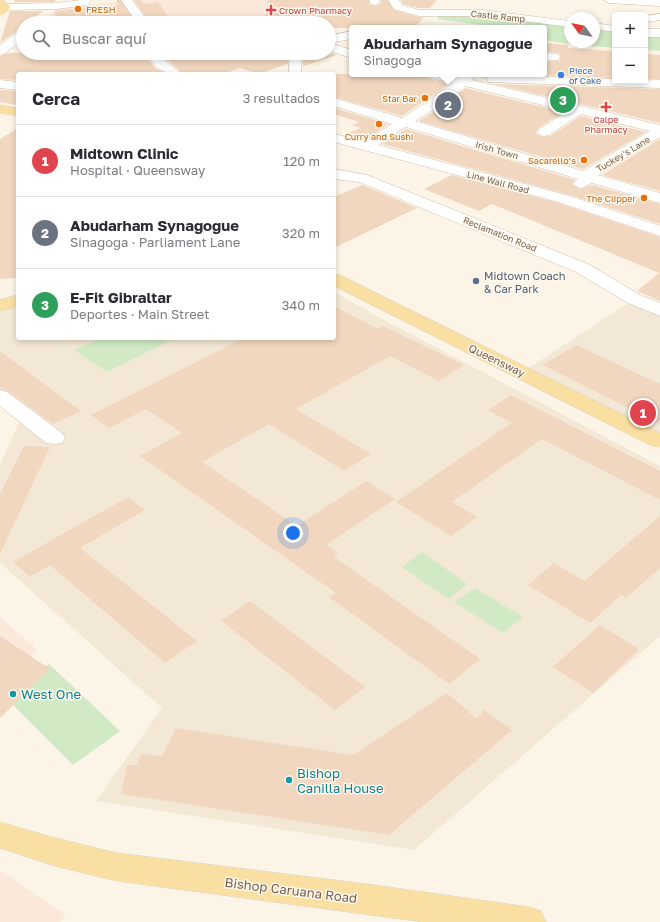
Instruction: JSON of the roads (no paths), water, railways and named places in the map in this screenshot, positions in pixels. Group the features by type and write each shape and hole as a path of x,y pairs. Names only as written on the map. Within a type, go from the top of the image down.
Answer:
{"main road":[{"path":"0,109 16,112"},
{"name":"Queensway","path":"336,280 660,441"},
{"path":"0,306 16,301"},
{"name":"Bishop Caruana Road","path":"0,835 55,852 117,867 374,900 529,922"}],"street":[{"path":"126,0 138,16"},
{"name":"Castle Ramp","path":"392,0 398,7 415,12 482,13 564,23"},
{"path":"415,0 415,12"},
{"path":"483,0 486,11 492,13 564,18"},
{"path":"609,0 660,3"},
{"path":"2,7 82,1"},
{"path":"44,16 56,2"},
{"path":"648,19 660,17"},
{"path":"600,19 612,19"},
{"path":"600,27 612,29"},
{"path":"648,33 660,33"},
{"path":"336,38 349,36"},
{"path":"0,51 16,38"},
{"path":"336,49 349,53"},
{"path":"157,60 173,72"},
{"path":"295,72 296,60"},
{"path":"373,142 433,104 466,78 530,77 600,82 660,84"},
{"path":"466,78 660,130"},
{"path":"0,84 16,86"},
{"name":"Irish Town","path":"336,103 660,198"},
{"path":"544,132 580,109"},
{"name":"Tuckey's Lane","path":"570,192 586,180 585,176 660,130"},
{"name":"Line Wall Road","path":"336,139 564,199 660,231"},
{"name":"Reclamation Road","path":"336,174 362,178 549,254 582,268 612,284 634,299 660,310"},
{"path":"0,396 54,438"}],"place":[{"name":"FRESH","path":"78,9"},
{"name":"Crown Pharmacy","path":"271,10"},
{"name":"Piece of Cake","path":"561,75"},
{"name":"Star Bar","path":"425,98"},
{"name":"E-Fit Gibraltar","path":"563,100"},
{"name":"Abudarham Synagogue","path":"448,105"},
{"name":"Calpe Pharmacy","path":"606,107"},
{"name":"Curry and Sushi","path":"379,124"},
{"name":"Sacarello’s","path":"584,160"},
{"name":"The Clipper","path":"644,198"},
{"name":"Midtown Coach & Car Park","path":"476,281"},
{"name":"Midtown Clinic","path":"643,413"},
{"name":"West One","path":"13,694"},
{"name":"Bishop Canilla House","path":"289,780"}]}
